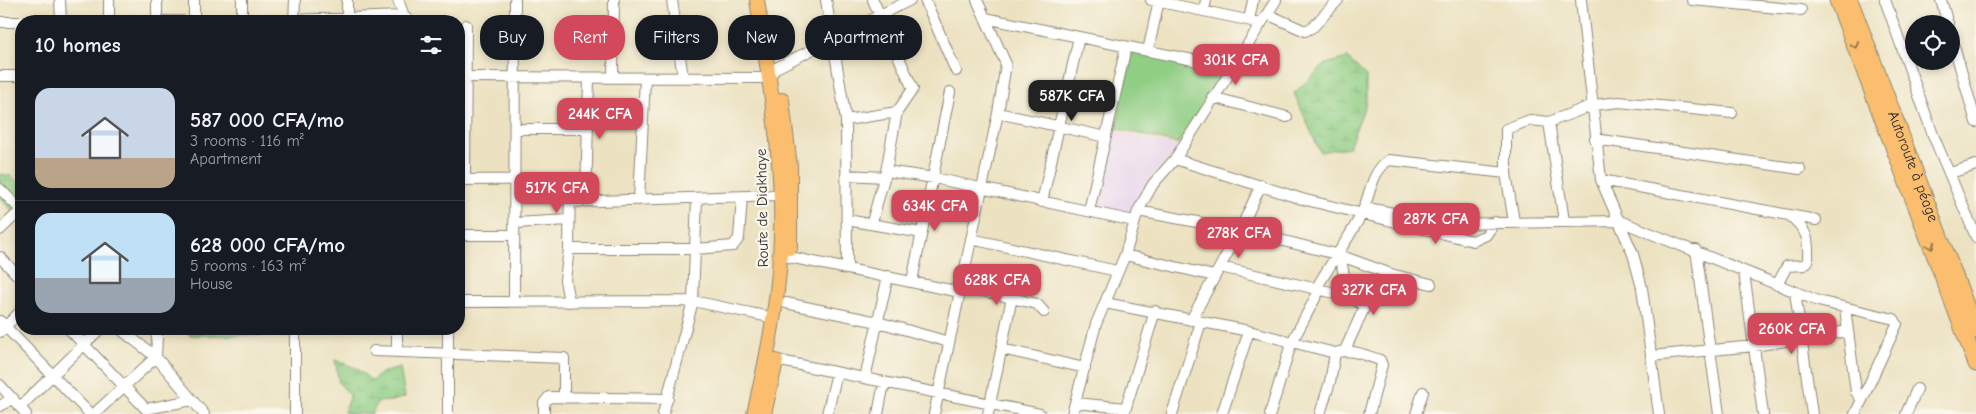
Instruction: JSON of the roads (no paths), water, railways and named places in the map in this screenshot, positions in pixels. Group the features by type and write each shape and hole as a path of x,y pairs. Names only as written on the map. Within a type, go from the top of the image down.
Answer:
{"highway":[{"path":"1837,0 1976,364"},
{"name":"Autoroute à péage","path":"1850,0 1976,331"}],"main road":[{"name":"Route de Diakhaye","path":"754,414 772,359 786,303 789,257 790,167 757,0"},
{"name":"Route de Diakhaye","path":"764,414 772,359 780,255 780,196 766,0"}],"street":[{"path":"60,0 61,15"},
{"path":"109,0 109,15"},
{"path":"157,0 157,15"},
{"path":"194,0 194,15"},
{"path":"242,0 242,15"},
{"path":"294,15 295,0"},
{"path":"347,0 347,15"},
{"path":"398,0 404,15"},
{"path":"514,302 516,0"},
{"path":"613,78 614,0"},
{"path":"672,0 683,78"},
{"path":"826,0 829,15"},
{"path":"873,0 880,15 910,0"},
{"path":"925,0 956,71"},
{"path":"934,414 998,113 1006,64 977,0"},
{"path":"1249,20 1253,0"},
{"path":"1072,414 1096,324 1125,255 1138,211 1153,184 1175,159 1276,0"},
{"path":"1148,51 1156,1 1205,5 1249,20 1264,18 1305,31 1313,28 1338,0"},
{"path":"1581,0 1601,180 1633,254 1642,288 1659,414"},
{"path":"1692,0 1801,10"},
{"path":"1885,0 1933,135 1972,218 1976,237"},
{"path":"1941,0 1945,15"},
{"path":"985,18 1233,68"},
{"path":"0,22 15,22"},
{"path":"465,38 466,25"},
{"path":"1042,202 1079,37"},
{"path":"1088,211 1126,47"},
{"path":"465,78 683,78 772,73 805,55"},
{"path":"836,60 846,120 847,267"},
{"path":"872,222 886,174 897,112 913,89 900,60"},
{"path":"1960,67 1976,122"},
{"path":"0,76 15,76"},
{"path":"586,201 588,78"},
{"path":"639,200 645,78"},
{"path":"912,281 950,92"},
{"path":"1212,98 1287,117"},
{"path":"1514,222 1506,173 1506,129 1530,120 1549,122 1593,105 1619,102 1732,113"},
{"path":"846,120 897,112"},
{"path":"998,113 1106,137"},
{"path":"1549,122 1564,221"},
{"path":"515,129 587,129"},
{"path":"1595,139 1800,169"},
{"path":"1175,159 1302,199 1473,242 1486,234 1495,222"},
{"path":"1270,414 1291,344 1318,289 1362,215 1382,165 1389,160 1506,173"},
{"path":"1950,174 1976,165"},
{"path":"846,174 886,174 934,178 982,190 1134,221"},
{"path":"569,302 565,280 569,249 570,179"},
{"path":"465,180 586,179"},
{"path":"1601,180 1816,220"},
{"path":"1172,414 1196,321 1217,272 1240,230 1261,185"},
{"path":"0,189 15,204"},
{"path":"570,202 780,196"},
{"path":"569,249 695,249 733,246 739,238 742,197"},
{"path":"663,414 693,301 697,198"},
{"path":"1362,215 1373,209 1447,224 1620,221 1696,250 1744,272 1795,292 1845,308 1894,319 1897,324 1855,414"},
{"path":"1138,211 1240,230 1338,255 1391,274 1431,284"},
{"path":"1777,285 1787,266 1804,265 1808,261 1809,244 1804,228 1788,214"},
{"path":"0,230 15,216"},
{"path":"515,223 569,220"},
{"path":"847,220 872,222 922,233"},
{"path":"465,235 514,235"},
{"path":"972,239 1117,271"},
{"path":"1696,250 1719,414"},
{"path":"1125,255 1318,289 1348,296 1365,306"},
{"path":"1338,255 1348,296"},
{"path":"0,257 15,273"},
{"path":"789,257 912,281 1012,296 1037,304 1044,312"},
{"path":"1744,272 1763,414"},
{"path":"1320,414 1340,351 1365,306 1391,274"},
{"path":"865,378 888,276"},
{"path":"1795,292 1812,414"},
{"path":"990,409 1012,296"},
{"path":"465,302 693,301 774,318"},
{"path":"786,303 878,322 949,342"},
{"path":"1105,303 1156,311 1250,331 1291,344 1340,351 1382,362 1369,414"},
{"path":"1845,308 1856,392 1862,400"},
{"path":"1076,403 1125,411 1156,311"},
{"path":"15,316 2,326 53,375 84,412"},
{"path":"1222,414 1250,331"},
{"path":"1651,356 1754,346 1848,331"},
{"path":"75,335 146,409 192,400"},
{"path":"0,384 23,410 53,375 94,335"},
{"path":"128,335 156,357 204,414"},
{"path":"94,414 156,357 156,335"},
{"path":"295,335 295,414"},
{"path":"396,335 397,351"},
{"path":"448,335 448,414"},
{"path":"1002,349 1084,368"},
{"path":"374,351 448,352 564,358 564,398"},
{"path":"772,359 938,394 990,409 1040,414"},
{"path":"826,414 837,372"},
{"path":"878,414 884,383"},
{"path":"1906,414 1917,389"},
{"path":"1416,414 1423,392"},
{"path":"0,406 13,398"},
{"path":"544,414 546,399 668,399"}]}
